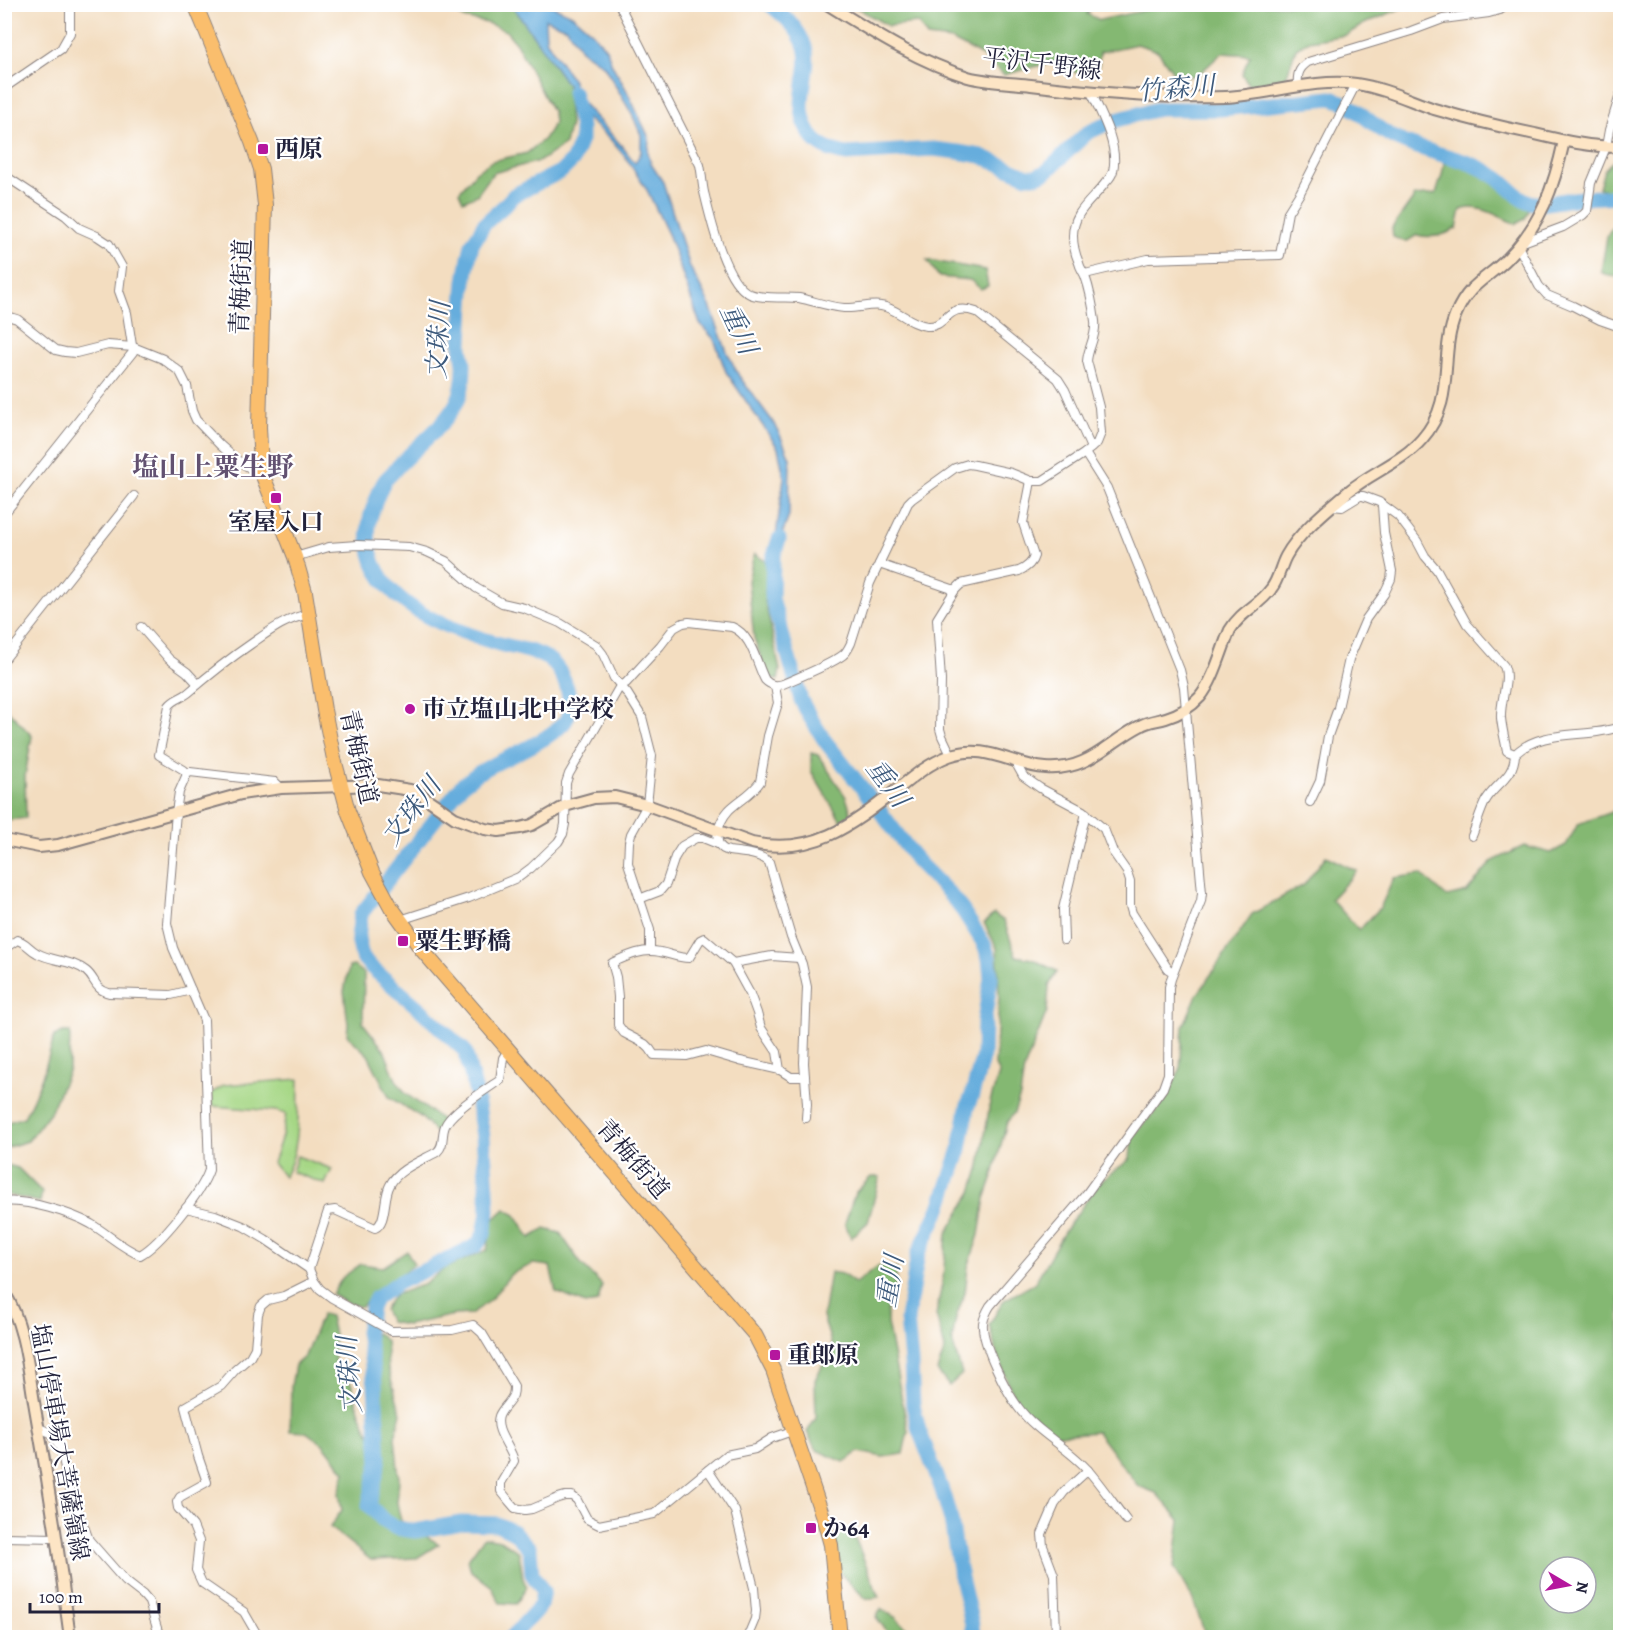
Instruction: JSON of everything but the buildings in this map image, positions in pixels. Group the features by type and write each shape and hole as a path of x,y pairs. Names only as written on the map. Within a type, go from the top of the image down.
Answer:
{"highway":[{"name":"青梅街道","path":"195,4 252,142 264,183 261,466 295,557 305,591 324,710 353,826 372,872 391,907 422,950 755,1335 774,1370 831,1545 840,1638"}],"street":[{"path":"4,88 60,49 70,33 70,4"},
{"path":"619,4 700,165 703,189 727,269 739,288 758,297 797,298 842,308 884,307 913,322 927,326 934,326 956,310 969,309 976,312 1058,379 1065,390 1088,451 1107,488 1180,670 1184,687 1202,892 1201,901 1169,987 1168,1074 1163,1088 1087,1193 990,1306 983,1324 992,1359 1018,1407 1033,1423 1070,1452 1088,1470 1126,1520"},
{"name":"平沢千野線","path":"827,4 893,45 969,77 1091,92 1195,98 1245,96 1298,87 1356,84 1481,123 1564,141 1620,147"},
{"path":"1298,87 1297,76 1308,62 1443,19 1489,13 1509,4"},
{"path":"1084,274 1148,259 1280,255 1288,212 1356,84"},
{"path":"400,920 469,898 519,877 558,842 565,824 566,783 569,774 620,686 626,683 674,628 689,622 738,629 754,651 765,680 769,684 779,685 827,664 843,655 847,650 870,583 908,503 955,468 968,464 1011,473 1031,481 1042,481 1097,443 1101,433 1099,407 1088,361 1096,324 1073,236 1077,216 1082,207 1100,190 1112,174 1113,167 1112,145 1091,92"},
{"path":"1520,244 1563,227 1583,215 1589,206 1591,183 1606,147 1620,95"},
{"path":"4,840 39,847 57,845 241,794 281,788 341,785 395,786 410,790 455,818 485,829 500,831 532,825 565,806 594,798 615,797 647,805 752,843 769,847 786,847 816,841 835,833 861,818 920,771 951,755 986,752 1033,766 1048,768 1076,765 1089,760 1138,727 1180,713 1199,698 1208,686 1230,630 1242,614 1270,591 1293,545 1332,506 1365,480 1400,459 1423,438 1433,423 1443,398 1449,339 1456,313 1472,287 1505,261 1542,212 1551,190 1564,141"},
{"path":"4,175 66,216 79,228 109,244 122,267 119,291 127,313 133,347 133,352 4,514"},
{"path":"1520,244 1539,286 1547,295 1620,327"},
{"path":"4,315 17,319 56,350 76,353 108,345 133,347 163,358 180,372 187,387 196,420 228,453 263,476"},
{"path":"951,755 940,729 941,669 937,625 940,613 961,584 1019,571 1033,561 1034,555 1023,523 1031,481"},
{"path":"4,660 134,496"},
{"path":"1332,506 1342,507 1360,496 1382,505 1405,524 1440,576 1467,624 1504,666 1506,678 1501,717 1507,751 1515,754"},
{"path":"1310,801 1320,781 1328,736 1338,708 1349,659 1366,619 1384,594 1391,579 1392,571 1384,533 1382,505"},
{"path":"295,557 329,547 357,545 400,546 427,552 446,561 476,588 502,603 524,608 560,623 596,645 603,654 614,678 627,693 642,717 652,753 647,805 631,834 628,863 650,930 651,950"},
{"path":"879,564 955,590"},
{"path":"187,774 159,755 169,706 172,702 281,623 293,617 309,614"},
{"path":"141,627 169,659 187,672 198,684"},
{"path":"718,844 718,832 729,811 760,782 768,736 778,703 779,685"},
{"path":"1472,836 1486,801 1494,788 1507,778 1515,764 1515,754 1519,750 1541,739 1620,727"},
{"path":"1017,761 1023,776 1086,813 1104,829 1113,852 1127,872 1130,881 1130,906 1135,920 1168,969 1173,972"},
{"path":"4,1202 24,1203 70,1215 91,1224 131,1252 140,1255 150,1249 186,1208 206,1180 209,1170 204,1020 173,948 167,923 178,792 190,772 275,782 281,788"},
{"path":"1064,940 1063,909 1086,813"},
{"path":"639,899 660,891 666,884 675,857 682,846 696,838 703,838 718,844 724,850 765,858 769,862 807,987 804,1063 806,1118"},
{"path":"780,1070 777,1052 761,1028 750,994 733,963 704,938 700,940 689,958 678,958 651,950 623,957 612,963 618,997 618,1025 624,1033 650,1048 654,1055 687,1056 706,1051 780,1070 791,1077 805,1077"},
{"path":"4,949 17,940 22,941 36,953 70,962 87,971 96,985 109,993 171,995 191,990"},
{"path":"733,963 772,956 799,957"},
{"path":"309,1269 328,1211 334,1210 375,1228 380,1226 383,1221 385,1197 390,1184 398,1174 442,1148 445,1126 465,1105 500,1080 503,1058 508,1050"},
{"path":"186,1208 215,1215 243,1226 265,1239 309,1269 320,1289 383,1328 391,1331 452,1330 473,1325 482,1333 514,1386 513,1395 503,1408 498,1423 514,1461 501,1483 501,1491 515,1508 532,1509 566,1496 572,1496 577,1500 587,1519 599,1525 654,1514 726,1455 755,1449 772,1438 795,1430"},
{"path":"259,1638 244,1612 202,1583 196,1570 200,1541 193,1526 178,1508 177,1502 180,1497 207,1482 186,1407 221,1386 250,1357 255,1348 258,1314 261,1306 268,1300 284,1296 314,1281"},
{"name":"塩山停車場大菩薩嶺線","path":"4,1292 16,1313 39,1428 70,1638"},
{"path":"39,1428 51,1433 61,1450 69,1486 89,1540 125,1581 143,1595 148,1602 160,1638"},
{"path":"708,1470 735,1511 754,1588 755,1619 747,1638"},
{"path":"1055,1638 1054,1575 1043,1546 1042,1534 1055,1504 1064,1492 1088,1470"},
{"path":"4,1537 56,1538"}],"green space":[{"path":"446,5 512,5 567,84 570,124 565,144 540,161 493,173 477,195 463,201 459,192 476,172 492,161 527,153 544,139 554,123 553,113 516,43 506,31 487,23 463,18"},
{"path":"852,5 1093,5 1087,14 1100,20 1151,9 1151,5 1409,5 1364,24 1346,35 1309,41 1296,48 1286,78 1278,90 1252,91 1242,74 1250,55 1222,53 1198,75 1177,78 1158,51 1137,44 1100,52 1098,70 1081,75 1053,62 1004,75 979,54 951,40 927,37 918,23 888,26"},
{"path":"1454,161 1497,183 1529,210 1525,219 1516,224 1489,212 1468,208 1461,210 1457,228 1447,233 1433,237 1417,235 1406,242 1393,237 1392,228 1415,196 1436,194 1444,163"},
{"path":"1620,161 1620,192 1613,193 1599,188 1604,170 1612,162"},
{"path":"1614,225 1620,226 1620,277 1609,276 1601,272 1607,236"},
{"path":"927,260 985,270 988,286 981,289 970,280 939,277"},
{"path":"754,554 767,562 765,601 780,670 778,680 768,678 754,638 748,581"},
{"path":"4,706 32,736 25,776 26,818 8,820 4,818"},
{"path":"811,753 818,755 846,797 851,813 847,819 841,821 811,771"},
{"path":"1620,807 1620,1637 1206,1637 1193,1600 1174,1567 1180,1520 1156,1493 1138,1486 1097,1432 1057,1435 1016,1402 998,1358 989,1325 1004,1300 1034,1284 1064,1232 1099,1183 1130,1159 1132,1136 1163,1103 1180,1070 1183,1027 1197,995 1252,914 1304,885 1326,856 1357,871 1331,899 1359,930 1380,908 1394,878 1421,874 1447,897 1467,892 1491,862 1524,846 1551,853 1566,845 1578,824"},
{"path":"994,914 1004,921 1016,956 1032,959 1057,971 1049,986 1047,1011 1024,1069 1020,1096 1014,1113 1007,1122 985,1199 979,1235 968,1267 965,1293 956,1317 952,1341 962,1374 949,1386 937,1371 945,1349 936,1315 943,1279 947,1233 972,1192 980,1166 990,1102 999,1074 995,1065 999,997 997,948 984,923"},
{"path":"354,966 364,974 363,1023 384,1050 396,1080 405,1093 442,1120 440,1137 421,1117 389,1097 368,1055 347,1035 344,991 349,967"},
{"path":"70,1032 69,1069 51,1111 28,1141 5,1148 5,1123 24,1117 42,1078 54,1036"},
{"path":"299,1079 296,1143 284,1177 273,1163 286,1114 276,1111 212,1106 212,1093 224,1085"},
{"path":"297,1156 332,1169 325,1184 292,1172"},
{"path":"4,1164 18,1168 42,1192 40,1202 5,1196"},
{"path":"871,1177 880,1177 868,1222 851,1238 845,1223 855,1193"},
{"path":"505,1209 516,1215 530,1238 545,1229 560,1233 582,1265 602,1285 598,1302 585,1304 556,1292 550,1266 533,1264 511,1274 491,1299 472,1314 454,1315 407,1325 390,1322 384,1310 394,1295 425,1284 445,1268 487,1250 493,1220"},
{"path":"407,1251 414,1264 383,1285 361,1307 347,1303 332,1294 343,1277 361,1264 383,1267"},
{"path":"878,1266 897,1268 895,1288 888,1297 887,1323 908,1431 903,1454 883,1457 859,1452 844,1462 816,1450 807,1432 816,1418 815,1380 832,1346 823,1316 830,1272 842,1274 855,1283"},
{"path":"322,1314 330,1316 334,1335 335,1366 351,1383 369,1434 382,1426 373,1336 377,1333 386,1341 388,1369 401,1413 395,1437 399,1479 397,1503 401,1521 439,1544 417,1558 371,1560 330,1527 342,1510 339,1493 345,1472 323,1444 306,1432 290,1431 291,1386 295,1365 305,1356"},
{"path":"837,1527 849,1537 855,1538 879,1597 866,1599 841,1574 833,1542"},
{"path":"484,1537 500,1540 519,1552 523,1579 527,1587 516,1604 500,1603 491,1586 471,1571 468,1559"},
{"path":"881,1609 895,1617 915,1637 891,1637 876,1617"}],"water":[{"path":"512,5 550,5 572,15 593,33 607,50 612,65 626,89 649,138 648,153 651,164 663,182 690,267 710,306 727,352 739,376 776,426 790,458 789,516 773,558 784,477 778,448 726,372 714,339 700,324 669,236 647,190 610,139 573,106 567,84","holes":["545,19 567,28 581,50 604,66 632,114 641,135 641,152 635,163 577,97 573,81 546,40"]}],"waterway":[{"name":"竹森川","path":"769,4 795,28 805,47 807,64 802,110 806,126 817,142 841,153 933,149 981,156 1027,176 1036,176 1046,172 1087,133 1113,121 1131,116 1158,109 1220,109 1331,98 1348,105 1385,132 1406,143 1458,159 1484,170 1529,202 1546,203 1620,196"},
{"name":"文珠川","path":"511,1638 540,1606 543,1591 532,1574 530,1549 514,1532 497,1524 461,1523 415,1531 396,1528 384,1521 369,1505 379,1462 375,1384 367,1332 371,1308 376,1298 398,1283 477,1245 484,1234 488,1211 483,1136 476,1093 465,1051 373,969 362,957 358,938 361,914 462,785 490,766 534,745 563,724 569,709 568,690 560,672 548,659 530,651 456,630 416,610 399,597 385,582 374,564 368,533 372,512 385,481 435,430 451,412 459,398 464,370 461,344 465,281 473,242 483,225 514,195 562,171 573,160 581,140 581,127 573,92"},
{"name":"重川","path":"779,539 773,558 772,599 801,700 825,741 918,862 948,892 963,911 984,944 989,958 991,978 984,1021 983,1055 967,1108 960,1149 940,1208 918,1254 907,1319 913,1405 919,1430 951,1520 973,1638"},
{"name":"文珠川","path":"518,1629 521,1638"}],"place":[{"name":"西原","path":"263,149"},
{"name":"室屋入口","path":"276,498"},
{"name":"市立塩山北中学校","path":"410,709"},
{"name":"粟生野橋","path":"403,941"},
{"name":"重郎原","path":"775,1355"},
{"name":"か64","path":"811,1528"}],"district":[{"name":"塩山上粟生野","path":"213,467"}]}
